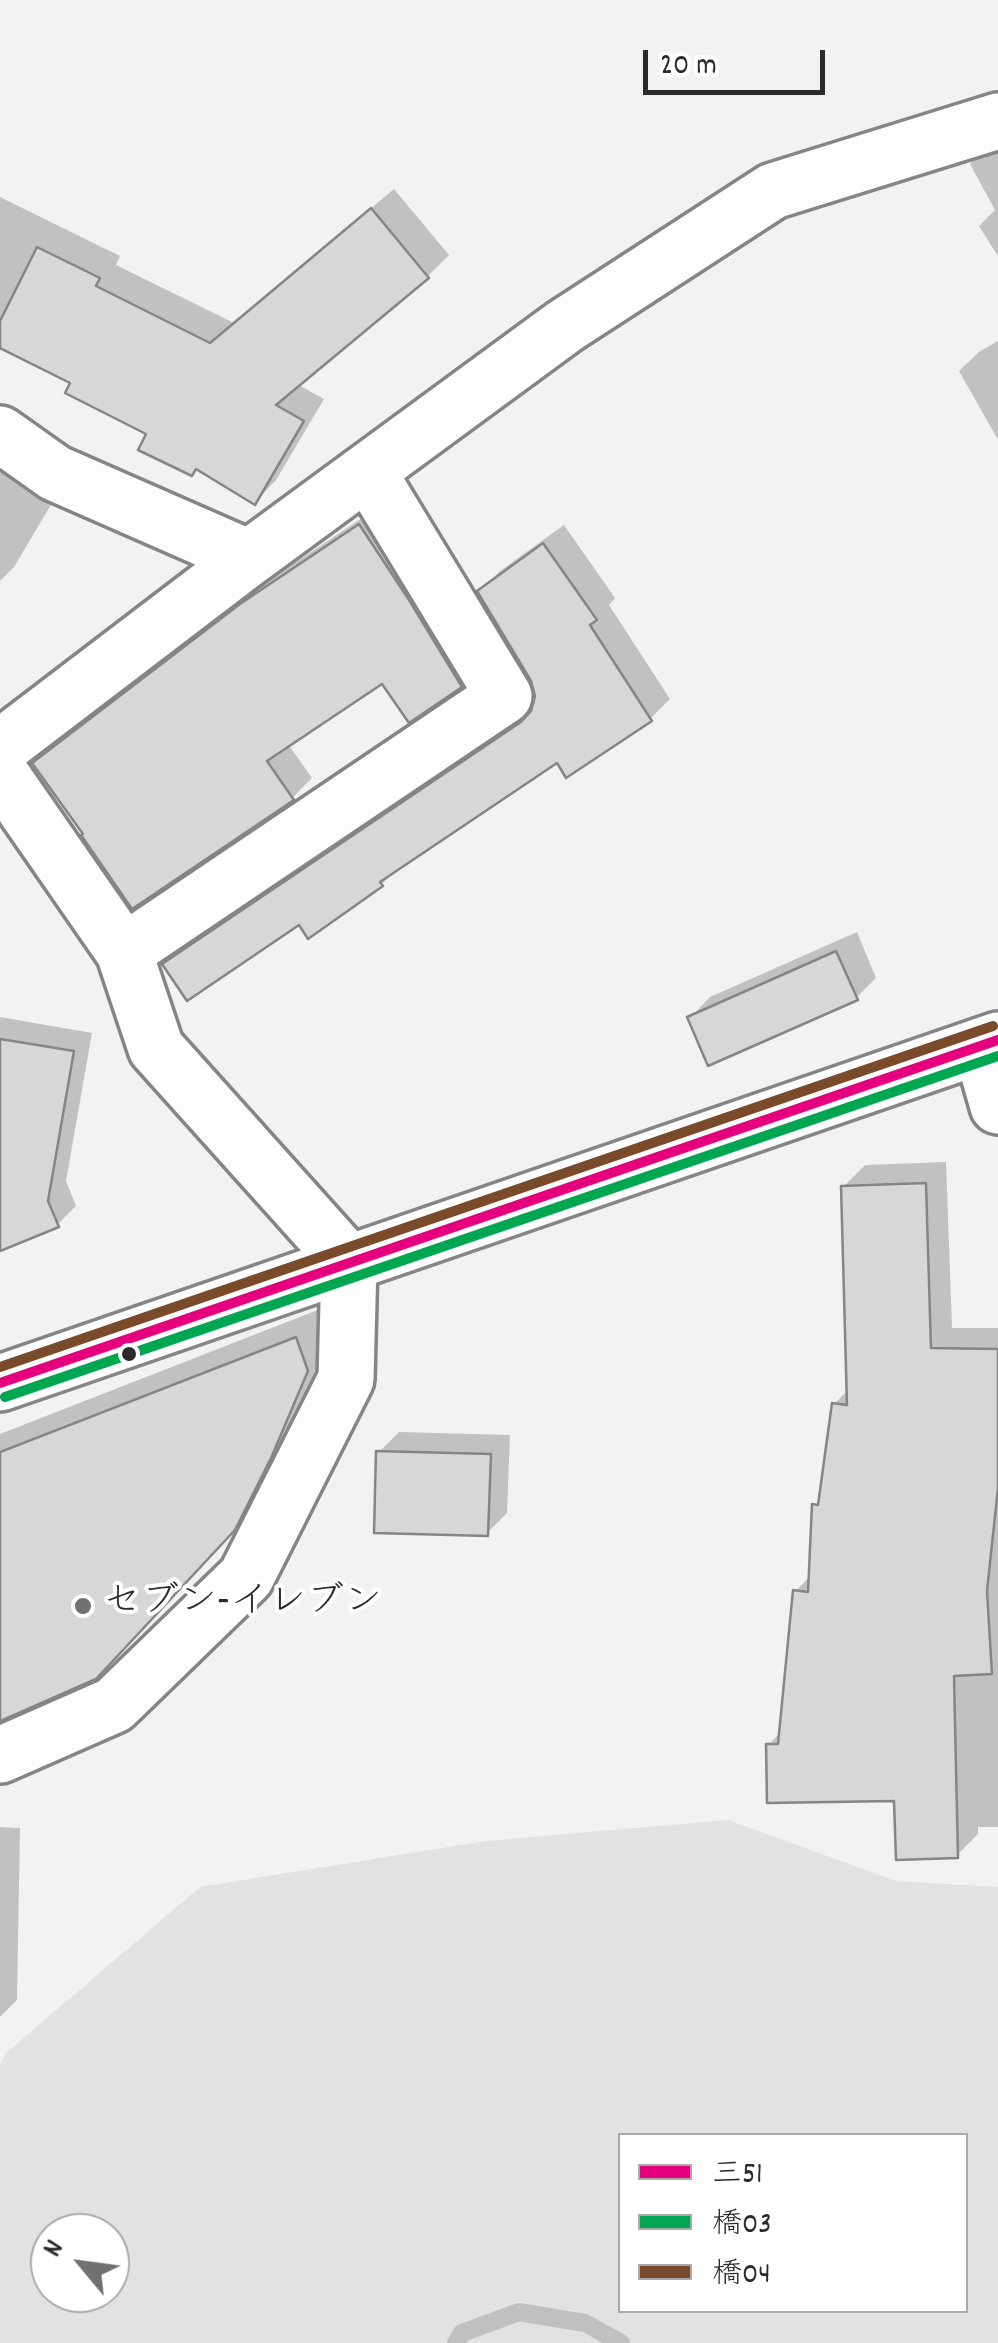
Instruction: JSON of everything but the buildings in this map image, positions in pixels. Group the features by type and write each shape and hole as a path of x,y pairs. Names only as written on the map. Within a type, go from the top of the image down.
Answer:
{"main road":[{"path":"0,748 249,558 565,326 773,191 998,121"},
{"path":"0,434 56,473 249,558"},
{"path":"124,952 504,696 368,472"},
{"path":"0,773 124,952 156,1048 349,1263 346,1379 246,1577 114,1705 0,1755"},
{"path":"0,1383 990,1043 998,1106"}],"shaded area":[{"path":"728,1820 896,1881 998,1887 998,2343 0,2343 0,2064 6,2053 200,1887 486,1841"}],"waterway":[{"path":"456,2343 462,2333 519,2312 585,2323 621,2343"}],"transit line":[{"name":"橋04","path":"0,1367 993,1026"},
{"name":"三51","path":"0,1383 998,1040"},
{"name":"橋03","path":"5,1397 998,1056"}],"place":[{"name":"セブン-イレブン","path":"83,1606"}]}
